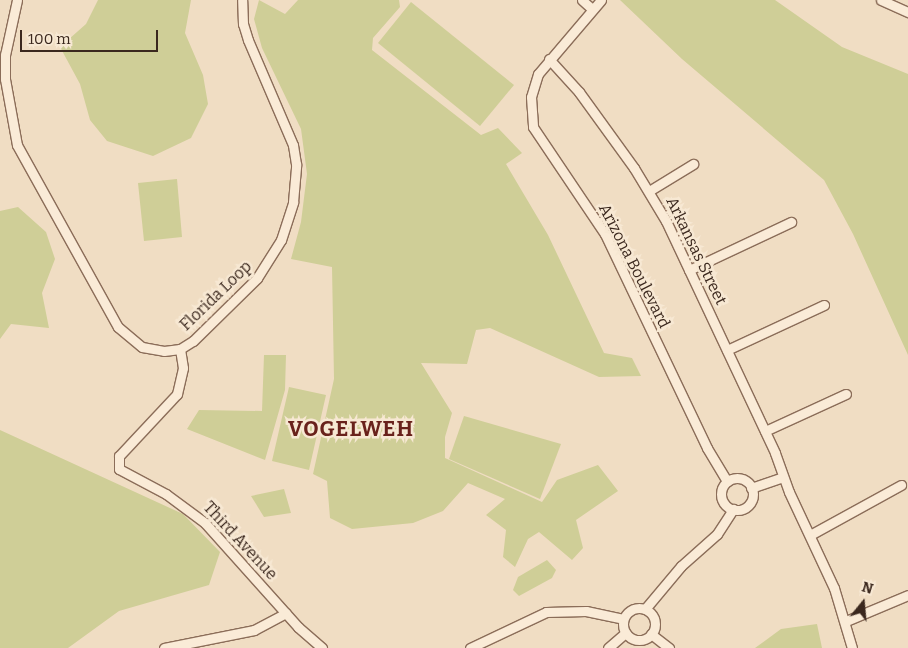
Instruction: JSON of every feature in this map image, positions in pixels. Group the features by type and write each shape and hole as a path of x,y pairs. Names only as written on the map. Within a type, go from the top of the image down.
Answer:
{"street":[{"name":"Florida Loop","path":"18,0 5,55 5,79 11,124 23,158 118,326 142,347 164,350 180,349 205,330 268,265 281,240 293,202 296,164 293,145 248,40 243,24 242,0"},
{"path":"582,0 592,9"},
{"name":"Arizona Boulevard","path":"601,0 538,74 530,97 536,134 604,234 707,448 728,481"},
{"path":"881,0 908,12"},
{"name":"Arkansas Street","path":"549,59 587,102 649,191 765,430 783,477 846,621 852,648"},
{"path":"649,191 694,164"},
{"path":"689,270 791,222"},
{"path":"727,350 824,305"},
{"name":"Third Avenue","path":"180,349 183,368 177,394 119,456 119,469 194,513 286,613 322,648"},
{"path":"765,430 846,394"},
{"path":"751,488 783,477"},
{"path":"733,509 722,499 721,489 728,481 743,479 751,488"},
{"path":"810,535 901,485"},
{"path":"645,609 682,566 717,534 733,509 748,504 751,488"},
{"path":"846,621 908,595"},
{"path":"623,619 632,609 645,609 655,620 651,634 638,641 625,633"},
{"path":"470,648 546,612 586,611 623,619"},
{"path":"164,648 254,630 286,613"},
{"path":"623,619 625,633"},
{"path":"608,648 625,633"},
{"path":"651,634 669,648"}],"shaded area":[{"path":"98,0 191,0 185,33 203,75 208,104 191,138 153,156 107,141 90,120 80,84 60,47 86,24"},
{"path":"259,0 285,14 298,0 399,0 400,7 373,38 372,50 481,135 498,128 522,153 506,164 548,235 604,353 632,358 641,376 599,377 490,328 476,330 467,364 421,363 452,413 445,437 445,458 542,502 557,480 598,465 618,491 576,520 583,548 572,560 539,532 528,539 515,567 503,557 506,530 486,515 505,499 468,483 443,511 413,523 352,529 330,518 327,481 313,474 334,379 332,267 291,259 301,222 307,174 301,129 262,48 254,19"},
{"path":"620,0 775,0 842,47 908,74 908,355 853,234 824,180 682,59"},
{"path":"411,2 514,85 480,126 378,43"},
{"path":"177,179 182,237 144,241 138,183"},
{"path":"18,207 46,232 55,259 42,293 49,328 11,324 0,339 0,211"},
{"path":"264,355 286,355 285,390 265,460 187,429 199,410 262,411"},
{"path":"289,387 326,395 309,470 272,461"},
{"path":"464,416 561,444 540,499 449,459"},
{"path":"0,430 183,514 220,552 209,585 119,611 68,648 0,648"},
{"path":"284,489 291,513 264,517 251,496"},
{"path":"547,560 556,570 552,578 519,596 513,590 518,577"},
{"path":"817,624 822,648 755,648 781,629"}],"district":[{"name":"VOGELWEH","path":"351,429"}]}
